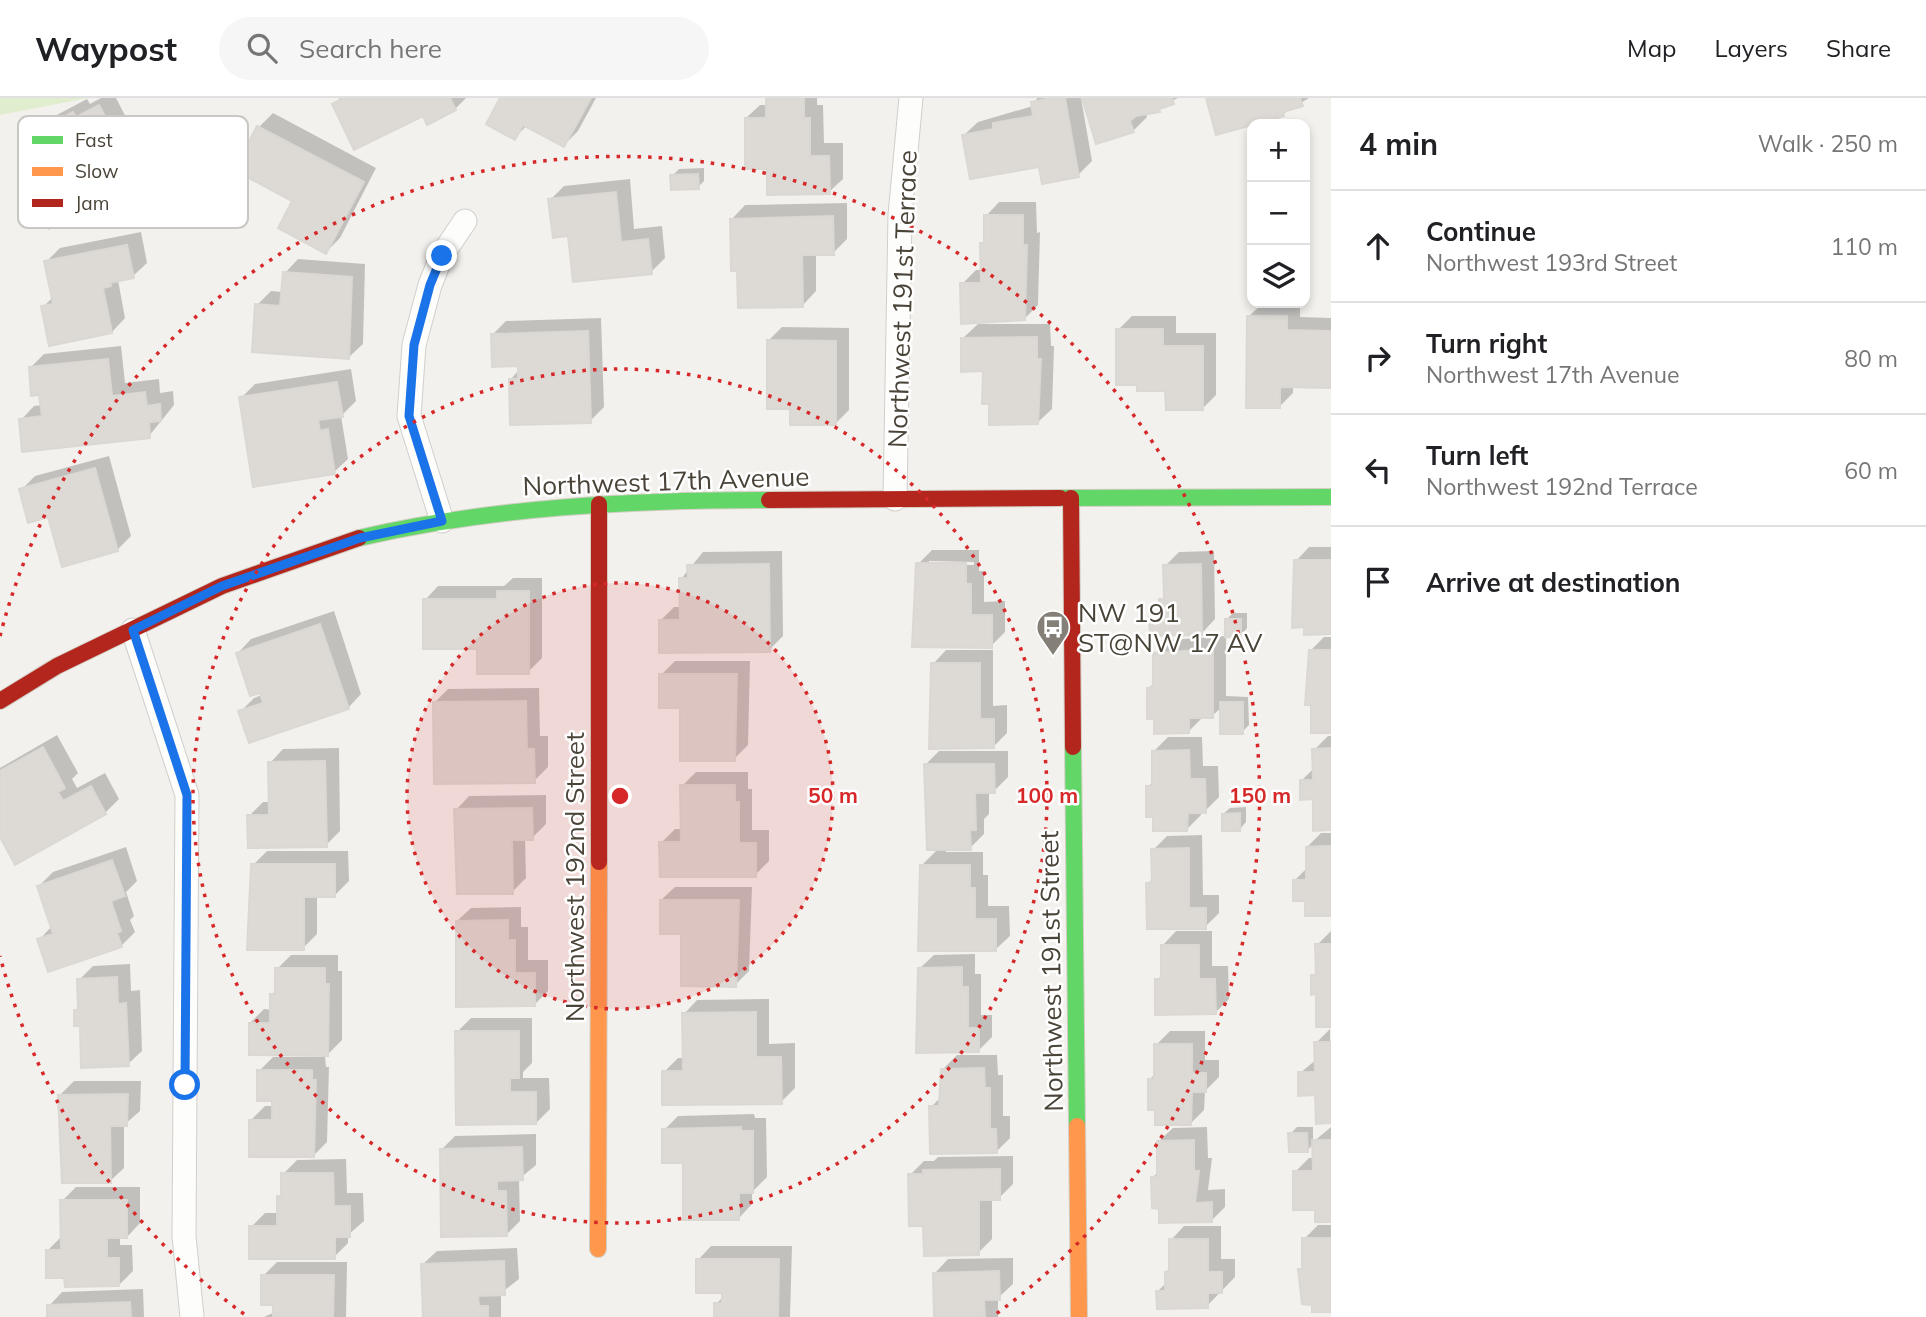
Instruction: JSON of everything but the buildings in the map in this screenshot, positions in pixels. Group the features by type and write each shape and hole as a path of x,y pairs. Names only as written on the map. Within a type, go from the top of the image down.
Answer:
{"street":[{"name":"Northwest 191st Terrace","path":"895,499 900,215 911,98"},
{"path":"442,521 409,416 414,345 430,285 442,256 465,221"},
{"name":"Northwest 17th Avenue","path":"1,697 57,666 222,586 360,538 442,521 599,504 675,500 1331,497"},
{"name":"Northwest 191st Street","path":"1071,498 1079,1317"},
{"name":"Northwest 192nd Street","path":"598,1249 599,504"},
{"path":"133,630 187,795 184,1236 192,1317"}],"green space":[{"path":"0,98 88,98 0,115"}],"traffic: fast":[{"path":"1060,498 1331,497"},
{"path":"359,538 460,519 563,507 769,500"},
{"path":"1073,747 1077,1126"}],"traffic: slow":[{"path":"598,1249 599,862"},
{"path":"1077,1126 1079,1317"}],"traffic: jam":[{"path":"769,500 1060,498"},
{"path":"1071,498 1073,747"},
{"path":"599,504 599,862"},
{"path":"0,701 57,666 222,586 359,538"}],"place":[{"name":"NW 191 ST@NW 17 AV","path":"1053,657"}],"route":[{"path":"185,1085 187,795 133,630 222,586 360,538 442,521 409,416 414,345 430,285 442,256"}]}
